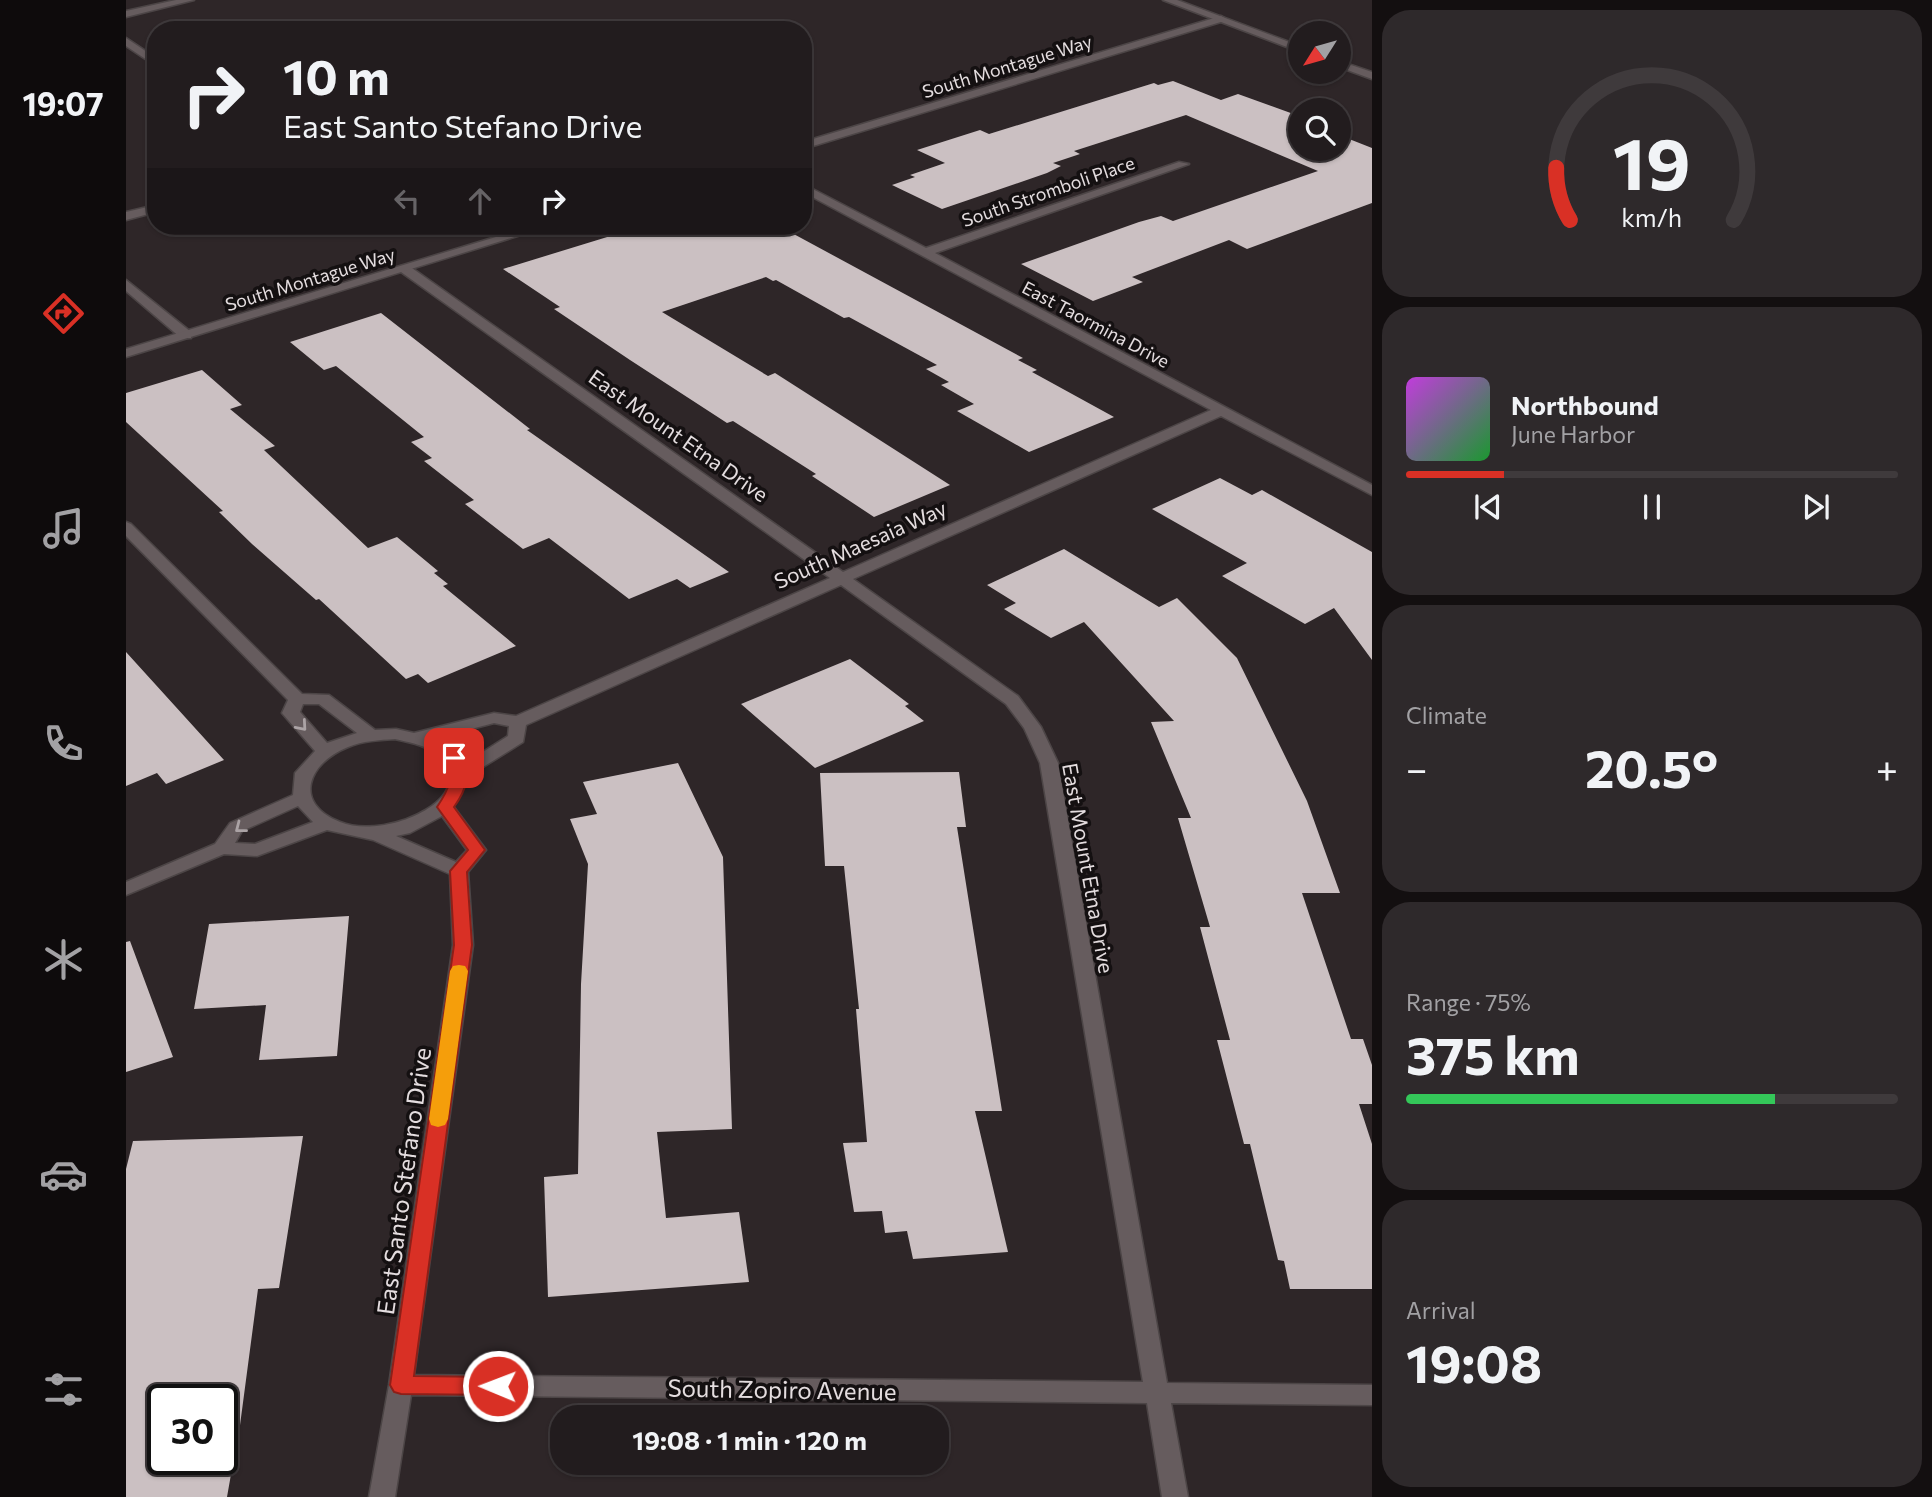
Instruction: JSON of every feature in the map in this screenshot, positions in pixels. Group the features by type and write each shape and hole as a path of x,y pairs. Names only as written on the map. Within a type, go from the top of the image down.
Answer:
{"street":[{"path":"126,14 189,0"},
{"path":"1168,0 1288,44"},
{"name":"South Montague Way","path":"812,143 1220,19"},
{"path":"126,41 147,56"},
{"path":"1351,68 1372,76"},
{"name":"South Stromboli Place","path":"925,252 1183,164"},
{"name":"East Taormina Drive","path":"812,192 1372,491"},
{"path":"126,216 147,210"},
{"name":"South Montague Way","path":"126,353 515,235"},
{"name":"East Mount Etna Drive","path":"405,269 1012,700 1032,727 1049,763 1175,1497"},
{"path":"126,284 186,335"},
{"name":"South Maesaia Way","path":"420,737 494,718 518,722 1221,411"},
{"path":"126,527 298,699 323,699 370,735"},
{"path":"298,699 291,713 325,752"},
{"path":"460,774 517,738 518,722"},
{"path":"370,735 420,737 440,746 454,758 460,774 457,791 445,807 426,820 401,830 374,833 348,831 326,824 310,813 301,798 301,782 309,766 325,752 345,741 370,735"},
{"path":"222,848 236,827 301,798"},
{"name":"East Santo Stefano Drive","path":"382,1497 401,1385 463,945 459,871 477,850 445,807"},
{"path":"126,889 222,848 257,850 326,824"},
{"path":"374,833 459,871"},
{"name":"South Zopiro Avenue","path":"401,1385 1372,1395"}],"building":[{"path":"1173,81 1221,100 1238,94 1288,112 1288,158 1186,115 1074,151 1080,154 1053,163 1061,166 1047,173 942,209 892,185 915,177 910,175 945,163 917,150 980,130 989,134 1154,83 1158,85"},
{"path":"1351,140 1372,148 1372,203 1247,249 1229,240 1132,277 1143,282 1093,301 1021,264 1139,222 1161,216 1173,221 1318,171 1294,161 1351,161"},
{"path":"614,235 796,235 1023,358 1018,360 1037,370 1032,372 1114,417 1029,452 957,411 974,404 941,385 949,382 926,369 937,365 849,317 844,318 766,277 662,312 768,376 775,373 950,485 874,517 812,476 816,474 733,421 727,423 630,360 554,309 560,307 503,269"},
{"path":"381,313 530,429 527,430 729,572 690,588 677,579 629,599 549,538 523,549 465,504 474,500 424,461 432,458 411,442 424,437 336,366 324,370 290,342"},
{"path":"202,370 242,405 230,409 275,446 264,450 368,548 397,537 438,571 434,573 448,584 443,586 516,646 428,683 418,674 406,679 319,599 316,600 252,544 219,512 223,511 126,422 126,393"},
{"path":"1220,478 1252,495 1262,490 1372,552 1372,660 1334,608 1305,624 1222,576 1247,563 1152,509"},
{"path":"1064,549 1159,607 1177,598 1237,658 1307,801 1340,893 1302,893 1351,1039 1363,1039 1372,1065 1372,1104 1359,1104 1372,1144 1372,1289 1290,1289 1284,1261 1278,1260 1250,1144 1244,1144 1217,1040 1230,1040 1200,927 1210,927 1178,818 1191,818 1151,722 1174,721 1084,622 1051,638 1004,609 1016,603 987,585"},
{"path":"126,652 224,760 166,784 157,773 126,786"},
{"path":"850,659 909,704 905,706 924,721 815,768 741,704"},
{"path":"678,763 723,857 732,1129 657,1132 666,1218 739,1212 749,1282 548,1297 544,1177 578,1174 581,984 588,864 570,819 597,814 583,782"},
{"path":"959,772 966,827 957,827 1002,1111 975,1111 1008,1252 913,1259 907,1231 885,1233 882,1211 854,1212 843,1143 867,1142 856,1009 859,1009 844,866 825,866 820,773"},
{"path":"349,916 337,1056 259,1060 266,1005 194,1009 209,924"},
{"path":"130,941 173,1057 126,1072 126,942"},
{"path":"303,1136 279,1288 258,1289 238,1440 238,1384 147,1384 147,1475 231,1475 227,1497 126,1497 126,1169 133,1141"}],"slow traffic":[{"path":"438,1119 459,971"}],"route":[{"path":"454,758 460,774 457,791 445,807 477,850 459,871 463,945 401,1385 498,1386"}]}
